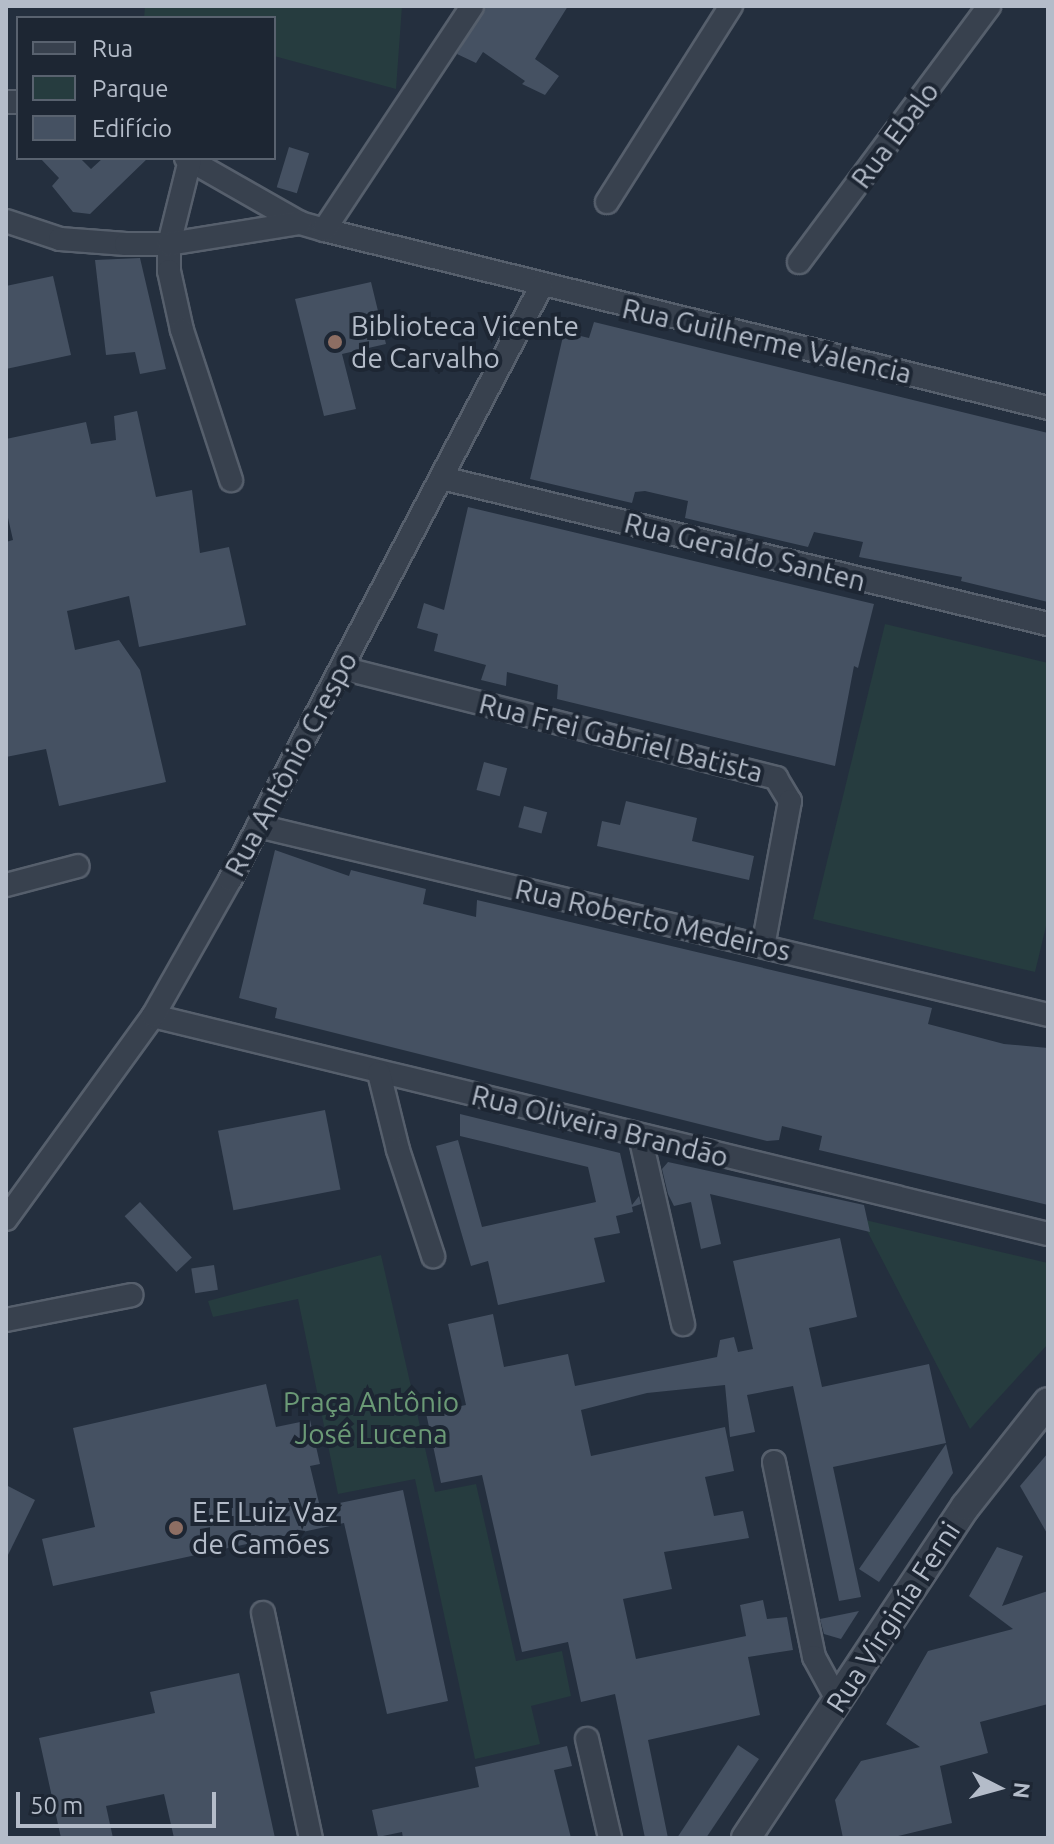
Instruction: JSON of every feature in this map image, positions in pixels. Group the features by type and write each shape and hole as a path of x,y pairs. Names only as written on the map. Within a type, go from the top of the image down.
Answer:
{"street":[{"path":"324,230 416,96 472,6"},
{"path":"607,202 731,6"},
{"name":"Rua Ebalo","path":"799,262 989,6"},
{"path":"188,160 169,244 182,330 231,480"},
{"name":"Rua Guilherme Valencia","path":"190,160 300,223 324,230 541,287 1048,408"},
{"name":"Rua Guilherme Valencia","path":"6,221 90,243 169,244 300,223"},
{"name":"Rua Antônio Crespo","path":"6,1219 153,1016 258,826 541,287"},
{"name":"Rua Geraldo Santen","path":"442,478 1048,624"},
{"name":"Rua Frei Gabriel Batista","path":"342,668 776,778 790,801 763,946"},
{"name":"Rua Roberto Medeiros","path":"258,826 1048,1015"},
{"path":"6,885 78,866"},
{"name":"Rua Oliveira Brandão","path":"153,1016 1048,1234"},
{"path":"379,1073 398,1150 433,1256"},
{"path":"640,1136 683,1324"},
{"path":"6,1320 132,1295"},
{"name":"Rua Virginía Ferni","path":"746,1838 966,1506 1048,1402"},
{"path":"774,1462 814,1657 838,1701"},
{"path":"263,1613 311,1838"},
{"path":"587,1739 610,1838"}],"green space":[{"path":"145,6 402,6 396,89 276,57 276,16 144,16"},
{"path":"885,624 1048,663 1048,918 1035,972 813,919"},
{"path":"861,1219 1048,1263 1048,1344 970,1429"},
{"name":"Praça Antônio José Lucena","path":"381,1255 435,1492 476,1484 516,1661 562,1651 571,1696 531,1706 540,1744 475,1759 415,1479 338,1494 298,1299 213,1317 208,1301"}],"building":[{"path":"486,6 568,6 535,59 559,76 545,95 522,84 525,81 483,52 476,63 457,54"},
{"path":"289,147 309,153 297,193 277,187"},
{"path":"42,160 82,160 91,169 101,160 146,160 90,214 73,212 52,186 59,178"},
{"path":"140,258 166,369 140,374 135,352 106,355 95,260"},
{"path":"53,276 71,355 6,369 6,286"},
{"path":"371,282 386,344 342,354 356,409 324,416 295,299"},
{"path":"594,322 1048,433 1048,602 961,581 962,577 859,557 863,542 814,532 808,547 685,518 688,501 645,491 635,492 632,503 530,479 564,332 589,338"},
{"path":"137,411 156,497 192,490 200,553 229,547 246,625 139,647 129,596 67,611 75,650 119,640 140,670 166,782 59,806 46,749 6,757 6,542 13,540 6,509 6,439 86,422 91,444 116,440 114,416"},
{"path":"468,507 874,604 858,668 854,666 835,766 557,699 558,685 507,672 506,686 481,680 486,665 434,651 438,634 417,628 424,603 444,610"},
{"path":"484,762 507,768 500,796 476,790"},
{"path":"626,801 697,818 692,841 754,856 749,880 597,846 602,821 620,825"},
{"path":"524,806 547,812 541,833 518,827"},
{"path":"275,850 349,876 351,870 426,889 423,904 476,917 477,900 932,1008 928,1024 1004,1044 1048,1048 1048,1205 819,1150 822,1136 782,1126 779,1140 767,1141 275,1018 277,1008 239,998"},
{"path":"325,1110 340,1190 233,1210 218,1131"},
{"path":"460,1114 620,1153 632,1205 639,1196 641,1204 632,1207 633,1212 616,1216 620,1233 594,1238 605,1282 498,1305 488,1261 471,1266 436,1146 458,1140 482,1227 596,1202 588,1167 460,1136"},
{"path":"668,1162 864,1205 870,1232 710,1194 721,1244 701,1249 691,1202 674,1206 668,1194 662,1169"},
{"path":"140,1202 192,1258 176,1272 125,1216"},
{"path":"840,1238 857,1317 809,1328 822,1387 929,1364 946,1443 833,1467 861,1597 839,1601 793,1386 747,1395 755,1432 730,1437 725,1385 647,1393 581,1410 591,1456 725,1427 734,1471 705,1477 714,1516 743,1511 749,1538 664,1552 672,1589 623,1599 636,1659 746,1636 740,1605 763,1600 767,1619 787,1617 793,1650 748,1657 760,1715 648,1740 668,1838 645,1838 615,1694 581,1702 568,1642 522,1652 482,1475 441,1483 426,1413 466,1405 448,1324 493,1314 504,1367 568,1354 575,1386 717,1357 720,1340 734,1337 738,1352 753,1349 733,1261"},
{"path":"214,1265 218,1290 195,1293 191,1269"},
{"path":"266,1384 276,1427 310,1420 320,1464 310,1466 320,1507 403,1490 448,1701 387,1714 344,1523 53,1586 42,1539 95,1527 73,1428"},
{"path":"946,1444 953,1473 879,1582 859,1569"},
{"path":"1048,1453 1048,1535 1020,1486"},
{"path":"6,1485 35,1500 6,1559"},
{"path":"997,1547 1023,1556 1002,1606 1048,1591 1048,1704 980,1722 988,1753 940,1766 952,1823 890,1838 843,1838 835,1800 861,1761 920,1747 886,1724 928,1651 1013,1629 969,1596"},
{"path":"859,1611 841,1639 824,1634 820,1619"},
{"path":"239,1673 275,1838 174,1838 164,1794 106,1806 113,1838 61,1838 39,1738 155,1713 150,1692"},
{"path":"738,1745 759,1759 706,1838 677,1838"},
{"path":"567,1746 572,1766 554,1770 571,1838 403,1838 402,1832 378,1837 372,1810 479,1787 475,1767"}],"place":[{"name":"Biblioteca Vicente de Carvalho","path":"335,342"},
{"name":"E.E Luiz Vaz de Camões","path":"176,1528"}]}
